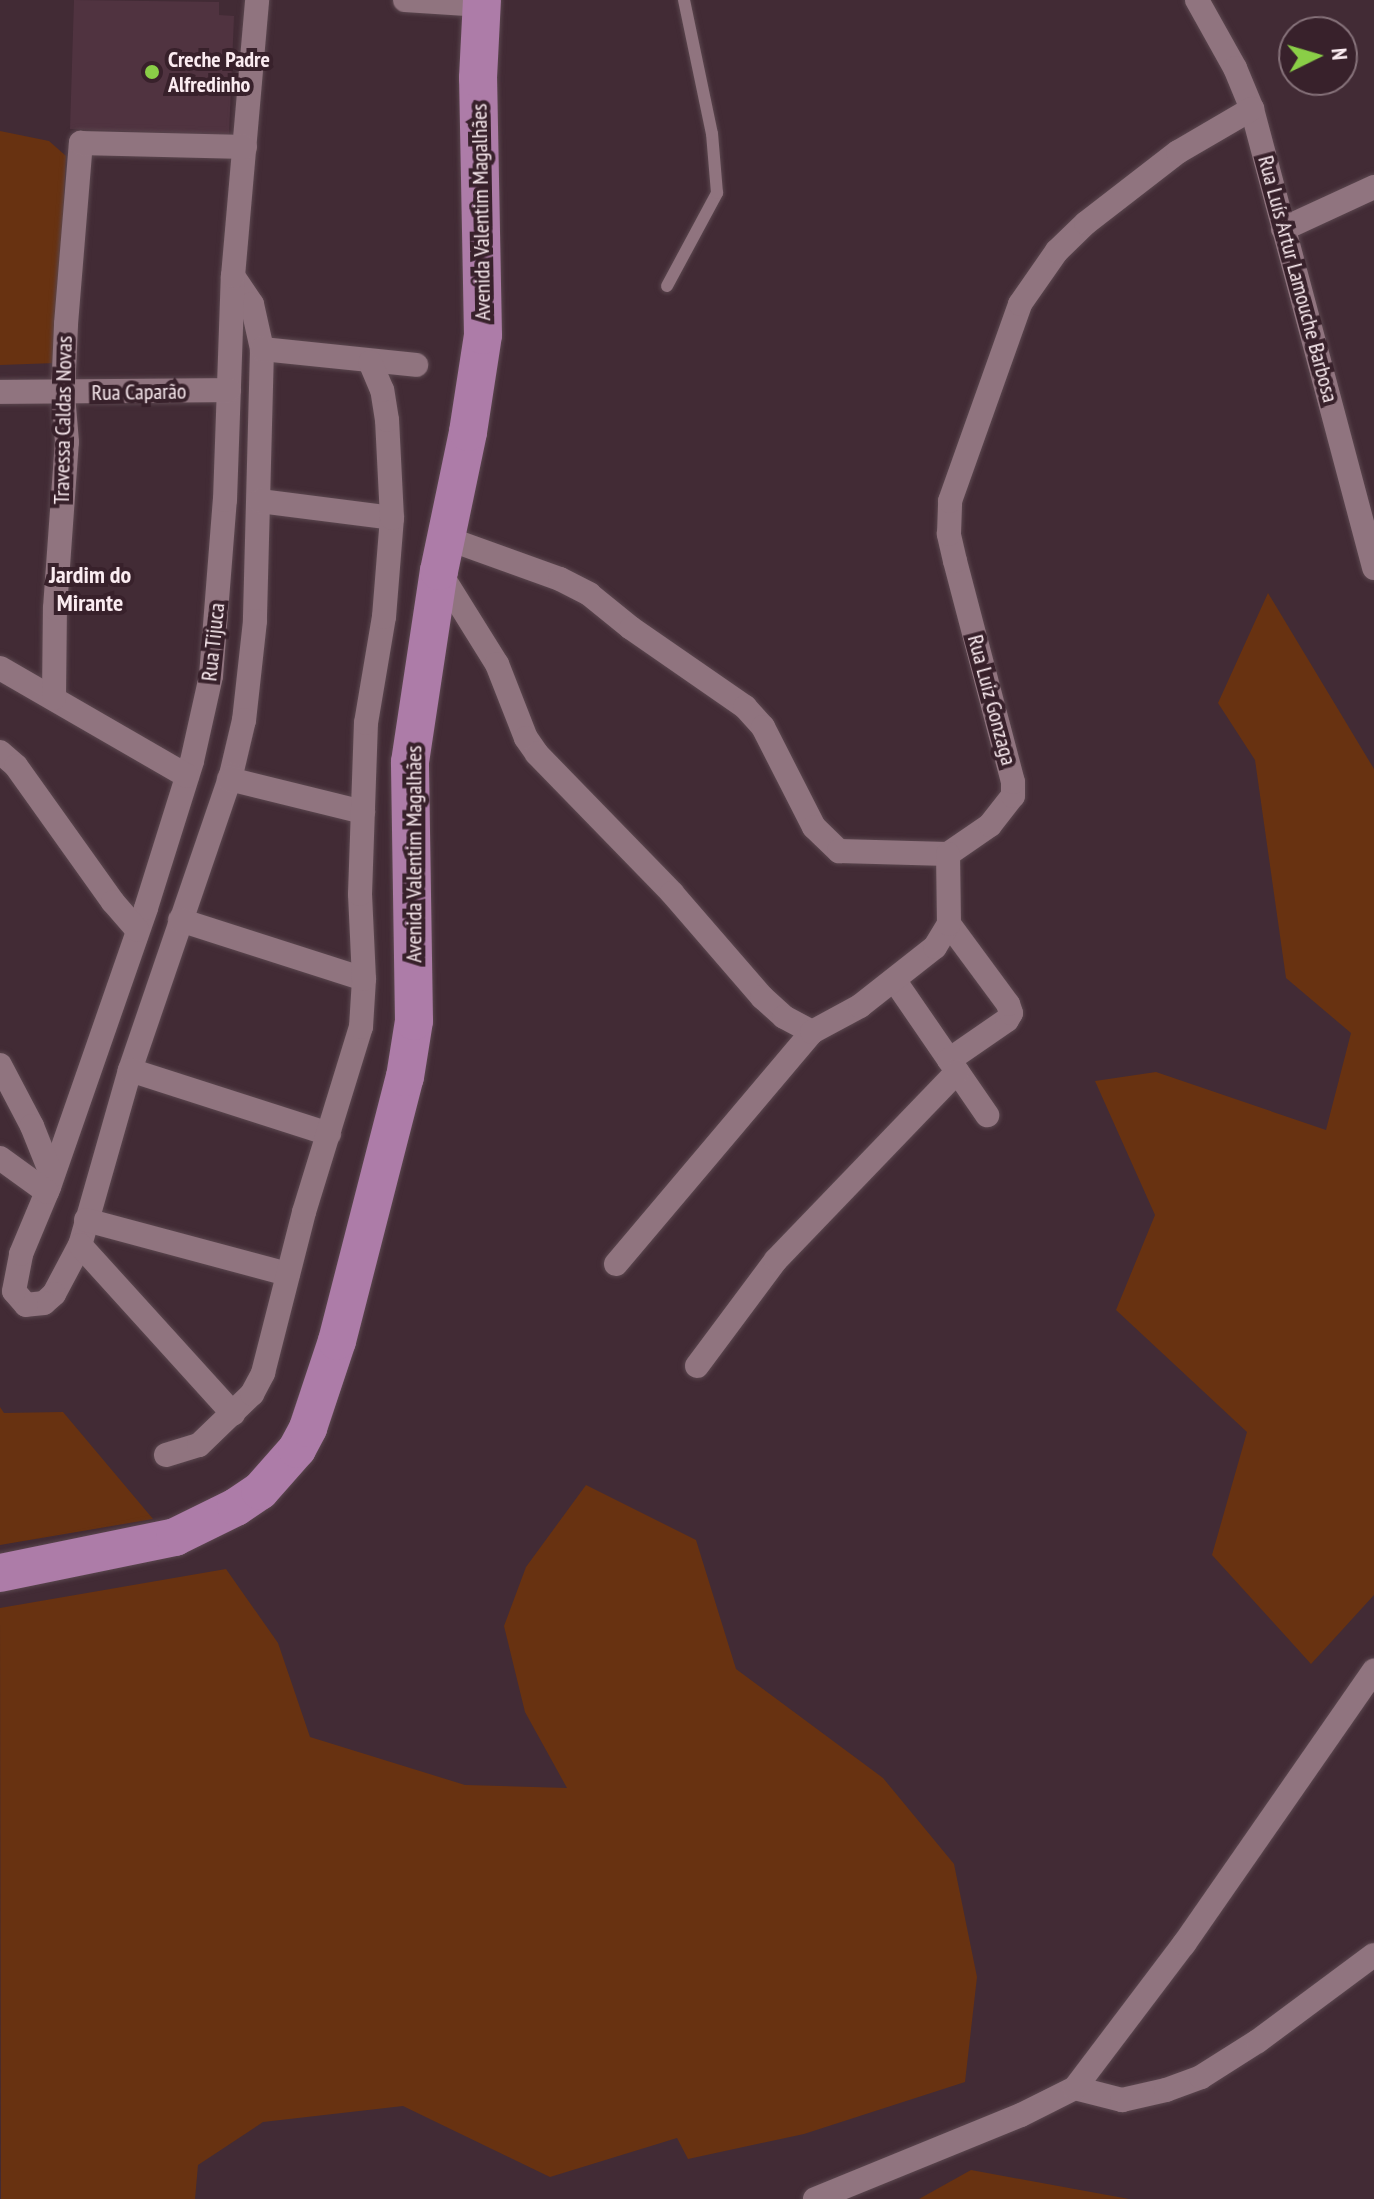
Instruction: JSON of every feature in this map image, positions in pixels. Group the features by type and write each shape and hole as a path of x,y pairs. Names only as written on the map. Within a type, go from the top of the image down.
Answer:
{"main road":[{"name":"Avenida Valentim Magalhães","path":"0,1573 175,1537 236,1507 282,1468 308,1428 337,1341 405,1077 414,1021 410,762 483,335 478,78 482,2"}],"street":[{"name":"Rua Tijuca","path":"80,1245 54,1294 36,1306 26,1305 14,1291 21,1254 49,1184 137,930 187,776 211,676 233,276 257,0"},
{"path":"405,0 482,2"},
{"name":"Rua Luís Artur Lamouche Barbosa","path":"1197,0 1235,68 1252,109 1374,568"},
{"name":"Rua Luiz Gonzaga","path":"948,854 990,825 1013,796 1013,782 955,561 949,512 968,445 1020,304 1050,260 1086,223 1178,152 1252,109"},
{"name":"Travessa Caldas Novas","path":"54,698 55,608 67,442 63,394 81,143 245,147"},
{"path":"1283,229 1374,187"},
{"path":"233,276 252,304 262,349 260,501 252,665 244,720 229,779 130,1070 80,1245 233,1414"},
{"path":"262,349 416,365"},
{"path":"166,1455 199,1445 252,1394 263,1373 288,1274 361,1027 364,979 360,894 366,723 384,617 392,518 387,420 382,390 370,362"},
{"name":"Rua Caparão","path":"0,392 63,394 229,390"},
{"path":"260,501 392,518"},
{"path":"443,555 560,579 589,594 631,628 745,707 763,727 814,827 839,851 948,854 949,924 935,947 860,1006 812,1032 616,1264"},
{"path":"443,555 497,664 526,738 537,754 672,893 762,997 784,1017 812,1032"},
{"path":"0,668 187,776"},
{"path":"0,752 16,766 113,902 137,930"},
{"path":"229,779 363,812"},
{"path":"180,920 364,979"},
{"path":"697,1366 776,1260 953,1066 1007,1020 1011,1013 1008,1004 949,924"},
{"path":"895,981 987,1115"},
{"path":"0,1065 32,1126 49,1184"},
{"path":"130,1070 329,1134"},
{"path":"0,1158 49,1184"},
{"path":"86,1220 288,1274"},
{"path":"815,2199 1021,2115 1075,2088 1184,1944 1374,1671"},
{"path":"1075,2088 1122,2100 1155,2094 1201,2077 1258,2041 1374,1955"}],"lane":[{"path":"667,286 717,193 712,134 684,0"}],"shaded area":[{"name":"Creche Padre Alfredinho","path":"74,0 219,2 219,15 234,16 229,135 70,129"},
{"path":"0,131 49,141 66,156 56,363 0,365"},
{"path":"1268,593 1374,769 1374,1595 1311,1664 1212,1555 1247,1432 1116,1310 1155,1215 1095,1081 1156,1072 1326,1130 1351,1033 1286,978 1255,760 1218,703"},
{"path":"0,1407 4,1413 63,1412 153,1519 0,1545"},
{"path":"586,1485 696,1540 736,1669 883,1778 954,1864 977,1977 965,2082 804,2134 688,2159 677,2138 550,2177 403,2106 263,2122 198,2165 195,2199 1,2199 0,1608 226,1569 278,1643 310,1737 465,1785 567,1788 525,1712 504,1626 526,1567"},
{"path":"971,2170 1129,2199 919,2199"}],"place":[{"name":"Creche Padre Alfredinho","path":"152,72"}],"district":[{"name":"Jardim do Mirante","path":"90,589"}]}
